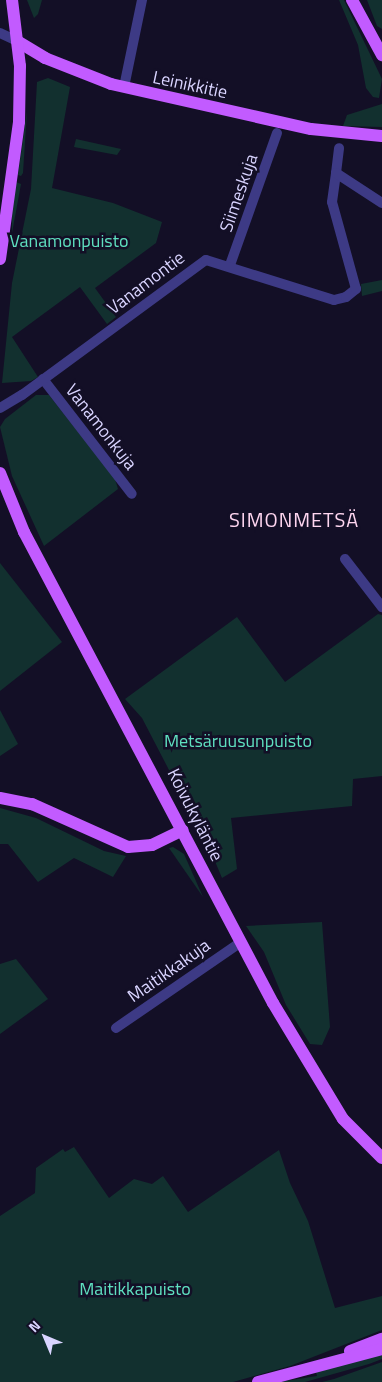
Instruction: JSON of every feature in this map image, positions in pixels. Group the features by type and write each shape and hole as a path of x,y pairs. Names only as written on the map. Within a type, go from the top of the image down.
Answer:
{"main road":[{"path":"0,259 19,122 17,41 12,0"},
{"path":"352,0 382,55"},
{"name":"Leinikkitie","path":"17,41 70,69 124,87 311,128 382,136"},
{"name":"Koivukyläntie","path":"0,473 24,532 241,942 343,1119 382,1158"},
{"path":"0,798 32,804 128,846 152,845 183,830"},
{"path":"296,1372 382,1339"},
{"path":"258,1382 382,1349"}],"street":[{"path":"124,87 142,0"},
{"name":"Leinikkitie","path":"0,32 17,41"},
{"name":"Siimeskuja","path":"230,265 277,133"},
{"path":"339,148 336,173 382,204"},
{"name":"Vanamontie","path":"0,408 44,379 202,262 211,259 334,300 346,297 356,289 332,202 336,173"},
{"name":"Vanamonkuja","path":"44,379 132,494"},
{"path":"345,559 382,607"},
{"name":"Maitikkakuja","path":"116,1028 241,942"}],"green space":[{"path":"27,0 42,0 38,14 34,18"},
{"path":"339,0 344,0 382,79 379,98 373,97 366,88 358,45"},
{"path":"367,0 382,0 382,29 377,26"},
{"name":"Vanamonpuisto","path":"48,78 70,87 52,188 113,203 162,222 156,243 95,288 116,317 107,324 80,287 12,337 38,377 31,381 2,383 12,283 31,189 37,82"},
{"path":"382,104 382,127 343,126 347,115"},
{"path":"27,111 23,173 21,176 18,175"},
{"path":"76,139 121,149 117,155 74,147"},
{"path":"16,182 21,184 12,233 12,207"},
{"path":"382,280 382,291 362,296 361,284"},
{"path":"36,395 49,395 115,479 118,489 44,546 12,476 0,427 5,419"},
{"path":"0,563 62,642 0,691"},
{"name":"Metsäruusunpuisto","path":"378,614 382,615 382,776 353,779 352,806 231,818 237,869 222,878 209,847 142,718 125,699 237,617 285,682"},
{"path":"0,710 18,744 0,756"},
{"path":"0,808 36,818 104,851 126,856 113,877 74,858 38,882 8,844 0,844"},
{"path":"173,847 184,854 203,897 169,848"},
{"path":"322,922 330,1027 322,1045 310,1044 286,1005 264,952 246,926"},
{"path":"16,959 48,999 0,1034 0,964"},
{"name":"Maitikkapuisto","path":"74,1147 109,1198 134,1179 152,1184 163,1176 188,1212 279,1150 290,1183 308,1221 335,1308 382,1296 382,1330 290,1366 233,1382 0,1382 0,1216 35,1193 36,1168 63,1149 65,1152"},
{"path":"382,1352 382,1359 369,1364 305,1382 279,1382 317,1376 316,1372"},
{"path":"382,1362 382,1382 322,1382 334,1379"}],"district":[{"name":"SIMONMETSÄ","path":"294,519"}]}
